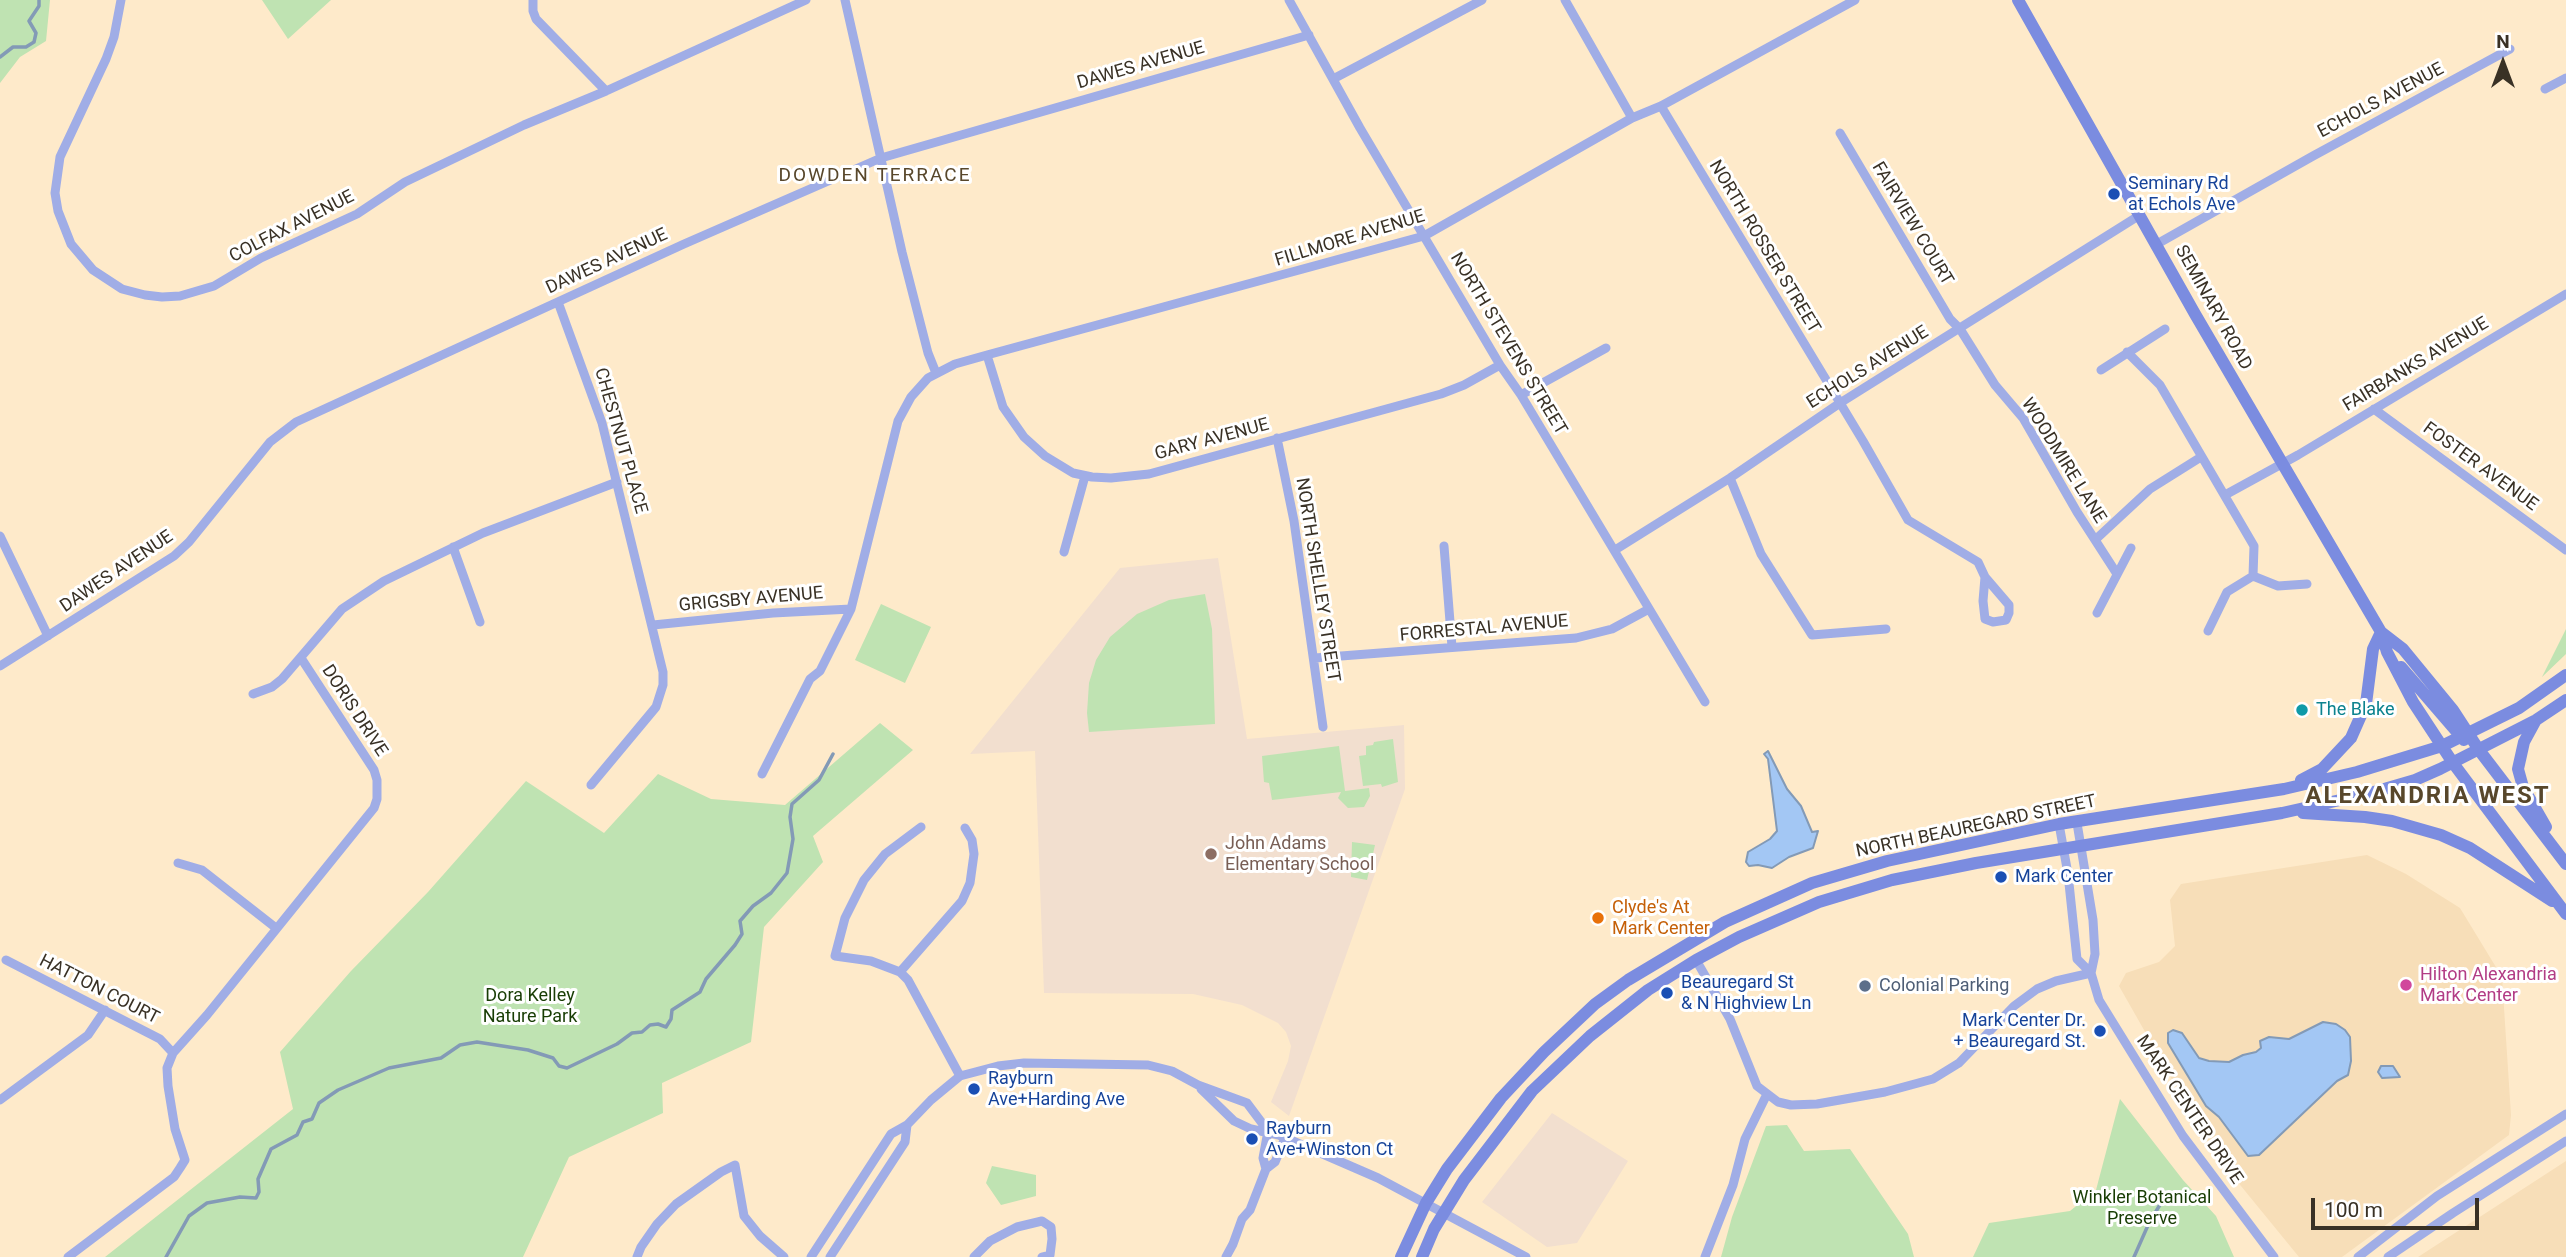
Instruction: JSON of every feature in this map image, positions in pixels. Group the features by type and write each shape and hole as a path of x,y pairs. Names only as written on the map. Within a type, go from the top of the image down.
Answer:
{"main road":[{"name":"SEMINARY ROAD","path":"2018,0 2381,632 2387,652 2413,702 2453,763 2563,910"},
{"name":"SEMINARY ROAD","path":"2381,632 2403,649 2453,710 2465,734 2566,862"},
{"path":"2284,789 2322,769 2351,738 2366,704 2373,649 2381,632"},
{"path":"2387,652 2465,734"},
{"name":"NORTH BEAUREGARD STREET","path":"1401,1257 1426,1203 1447,1169 1520,1077 1595,1004 1659,960 1725,922 1812,883 1900,858 2059,824 2284,789 2357,772 2442,746 2519,708 2566,675"},
{"name":"NORTH BEAUREGARD STREET","path":"1422,1257 1444,1213 1484,1152 1532,1091 1619,1011 1670,975 1783,917 1860,888 1943,869 2282,813 2379,791 2415,780 2453,763 2536,720 2566,700"},
{"path":"2536,720 2524,742 2519,759 2519,775 2523,787 2566,862"},
{"path":"2282,813 2365,817 2392,821 2441,835 2470,848 2563,910"}],"street":[{"name":"COLFAX AVENUE","path":"121,0 114,37 106,59 61,152 55,193 64,229 81,257 107,280 122,289 145,295 180,296 214,286 261,258 357,214 405,182 524,125 606,91 806,0"},
{"path":"533,0 536,19 606,91"},
{"path":"762,774 810,679 820,671 852,609 898,421 915,391 936,373 928,353 902,251 845,0"},
{"name":"NORTH STEVENS STREET","path":"1289,0 1335,78 1360,128 1500,365 1521,395 1705,702"},
{"path":"1335,78 1482,0"},
{"path":"1565,0 1632,118"},
{"name":"FILLMORE AVENUE","path":"936,373 955,364 987,355 1424,236 1632,118 1661,106 1854,0"},
{"name":"DAWES AVENUE","path":"0,666 174,556 189,542 270,442 289,427 803,190 881,158 1309,35"},
{"name":"ECHOLS AVENUE","path":"2157,244 2510,49"},
{"path":"2545,89 2566,78"},
{"name":"NORTH ROSSER STREET","path":"1661,106 1908,520 1979,562 1986,577 2009,605 2010,613 2006,620 1986,620 1983,601 1986,577"},
{"name":"FAIRVIEW COURT","path":"1840,133 1950,319 1960,329"},
{"name":"ECHOLS AVENUE","path":"1615,551 1730,478 1840,403 2140,215"},
{"name":"FAIRBANKS AVENUE","path":"2225,495 2566,294"},
{"name":"CHESTNUT PLACE","path":"558,302 602,423 663,673 661,696 651,714 591,785"},
{"name":"WOODMIRE LANE","path":"1960,329 1995,385 2022,418 2117,573"},
{"path":"2101,370 2165,329"},
{"path":"1521,395 1606,348"},
{"path":"2127,352 2160,385 2254,546 2253,576"},
{"name":"GARY AVENUE","path":"987,355 1003,407 1015,427 1045,456 1066,469 1085,476 1122,477 1149,474 1441,394 1500,365"},
{"name":"FOSTER AVENUE","path":"2374,409 2566,550"},
{"name":"NORTH SHELLEY STREET","path":"1277,438 1294,521 1315,658 1322,727"},
{"path":"2095,540 2150,489 2201,457"},
{"path":"1064,552 1085,476"},
{"path":"1730,478 1761,554 1812,635 1886,629"},
{"name":"DORIS DRIVE","path":"173,1053 207,1015 373,808 379,791 373,770 301,658 342,609 384,581 453,547 617,482"},
{"path":"0,536 48,636"},
{"path":"1444,546 1452,647"},
{"path":"453,547 480,621"},
{"path":"2097,613 2131,548"},
{"path":"2253,576 2278,586 2307,584"},
{"path":"2208,631 2227,592 2253,576"},
{"name":"GRIGSBY AVENUE","path":"653,625 773,612 852,609"},
{"name":"FORRESTAL AVENUE","path":"1315,658 1595,635 1631,620 1649,609"},
{"path":"253,694 272,687 301,658"},
{"name":"MARK CENTER DRIVE","path":"2077,823 2094,931 2095,954 2091,973 2099,1000 2183,1136 2274,1257"},
{"name":"MARK CENTER DRIVE","path":"2059,824 2077,959 2091,973"},
{"path":"921,827 885,854 864,880 845,918 835,956 871,961 900,972 908,980 960,1076"},
{"path":"900,972 967,892 974,868 974,853 972,840 965,828"},
{"path":"178,863 202,870 276,929"},
{"name":"HATTON COURT","path":"6,960 160,1040 173,1053"},
{"path":"1696,960 1730,1019 1757,1086 1778,1102 1791,1105 1885,1092 1924,1082 1945,1073 1959,1063 2014,1006 2037,989 2056,981 2091,973"},
{"path":"0,1100 88,1035 105,1010"},
{"path":"68,1257 174,1177 186,1160 175,1129 168,1086 167,1068 173,1053"},
{"path":"811,1257 891,1134 907,1125 960,1076 998,1066 1024,1063 1132,1063 1172,1071 1198,1085 1247,1103 1268,1131 1263,1158 1266,1169"},
{"path":"1198,1085 1234,1121 1251,1129 1268,1131 1378,1178 1526,1257"},
{"path":"1704,1257 1733,1185 1745,1139 1767,1094"},
{"path":"2358,1257 2437,1196 2566,1114"},
{"path":"830,1257 905,1142 907,1125"},
{"path":"1226,1257 1242,1219 1250,1210 1266,1169 1275,1162 1285,1138"},
{"path":"2388,1257 2566,1141"},
{"path":"637,1257 651,1232 676,1204 721,1172 736,1165 744,1216 760,1236 784,1257"},
{"path":"974,1257 990,1241 1017,1227 1042,1221 1051,1227 1052,1239 1049,1255 1042,1257"}],"shaded area":[{"name":"John Adams Elementary School","path":"1218,558 1247,739 1404,725 1405,789 1289,1116 1271,1102 1288,1061 1291,1046 1286,1032 1278,1023 1242,1005 1193,994 1044,993 1035,751 970,754 1120,568"},
{"path":"2367,855 2406,874 2460,908 2502,977 2511,1115 2509,1135 2342,1257 2299,1257 2214,1153 2119,986 2126,973 2159,962 2175,946 2170,900 2181,884"},
{"path":"1552,1113 1628,1161 1577,1243 1547,1247 1482,1202"},
{"path":"2566,1161 2566,1257 2418,1257"}],"green space":[{"path":"0,0 50,0 46,41 20,57 0,83"},
{"path":"262,0 331,0 288,39"},
{"path":"1205,594 1212,629 1215,724 1089,732 1089,683 1096,660 1110,637 1137,614 1169,600"},
{"path":"881,604 931,627 905,683 855,660"},
{"path":"2566,629 2566,654 2542,677"},
{"name":"Dora Kelley Nature Park","path":"880,723 913,750 813,836 823,862 764,927 751,1042 662,1083 663,1113 569,1157 523,1257 105,1257 293,1109 280,1052 526,781 604,833 658,774 711,799 785,805"},
{"path":"1393,739 1398,782 1382,787 1381,784 1363,786 1359,756 1366,755 1366,746 1373,745 1374,742"},
{"path":"1339,746 1345,791 1369,788 1370,796 1364,807 1348,808 1338,798 1341,792 1272,800 1269,783 1264,782 1262,756"},
{"path":"1352,842 1375,845 1367,880 1351,877"},
{"name":"Winkler Botanical Preserve","path":"2120,1099 2183,1180 2216,1216 2234,1257 1973,1257 1989,1223 2070,1211 2096,1190"},
{"path":"1787,1125 1804,1151 1850,1149 1908,1234 1914,1257 1721,1257 1732,1217 1766,1126"},
{"path":"992,1166 1036,1175 1036,1196 1001,1205 986,1183"}],"water":[{"path":"1768,751 1787,789 1801,806 1812,832 1818,831 1813,848 1789,857 1772,868 1749,866 1746,862 1748,852 1770,839 1777,831 1768,759 1764,754"},
{"path":"2323,1022 2336,1024 2350,1037 2351,1061 2348,1075 2337,1081 2259,1155 2248,1156 2219,1117 2206,1106 2168,1043 2168,1033 2173,1030 2182,1033 2199,1058 2229,1062 2256,1052 2261,1048 2260,1041 2269,1037 2289,1039"},
{"path":"2381,1066 2393,1066 2400,1077 2382,1078 2378,1072"}],"waterway":[{"path":"0,57 13,47 26,47 34,42 36,33 29,21 39,6 39,0"},
{"path":"166,1257 189,1216 207,1203 240,1197 256,1198 259,1192 258,1179 271,1149 297,1135 303,1122 312,1119 319,1103 338,1090 389,1068 441,1058 460,1045 477,1042 528,1050 553,1058 559,1066 567,1068 617,1044 632,1033 642,1032 650,1025 666,1027 672,1010 700,992 706,979 735,945 742,934 740,921 753,906 771,893 787,873 793,839 790,817 792,804 819,780 833,754"},
{"path":"2134,1257 2164,1198"}],"place":[{"name":"Seminary Rd at Echols Ave","path":"2114,194"},
{"name":"The Blake","path":"2302,710"},
{"name":"John Adams Elementary School","path":"1211,854"},
{"name":"Mark Center","path":"2001,877"},
{"name":"Clyde's At Mark Center","path":"1598,918"},
{"name":"Hilton Alexandria Mark Center","path":"2406,985"},
{"name":"Colonial Parking","path":"1865,986"},
{"name":"Beauregard St & N Highview Ln","path":"1667,993"},
{"name":"Mark Center Dr. + Beauregard St.","path":"2100,1031"},
{"name":"Rayburn Ave+Harding Ave","path":"974,1089"},
{"name":"Rayburn Ave+Winston Ct","path":"1252,1139"}],"district":[{"name":"DOWDEN TERRACE","path":"875,176"},
{"name":"ALEXANDRIA WEST","path":"2428,797"}]}
